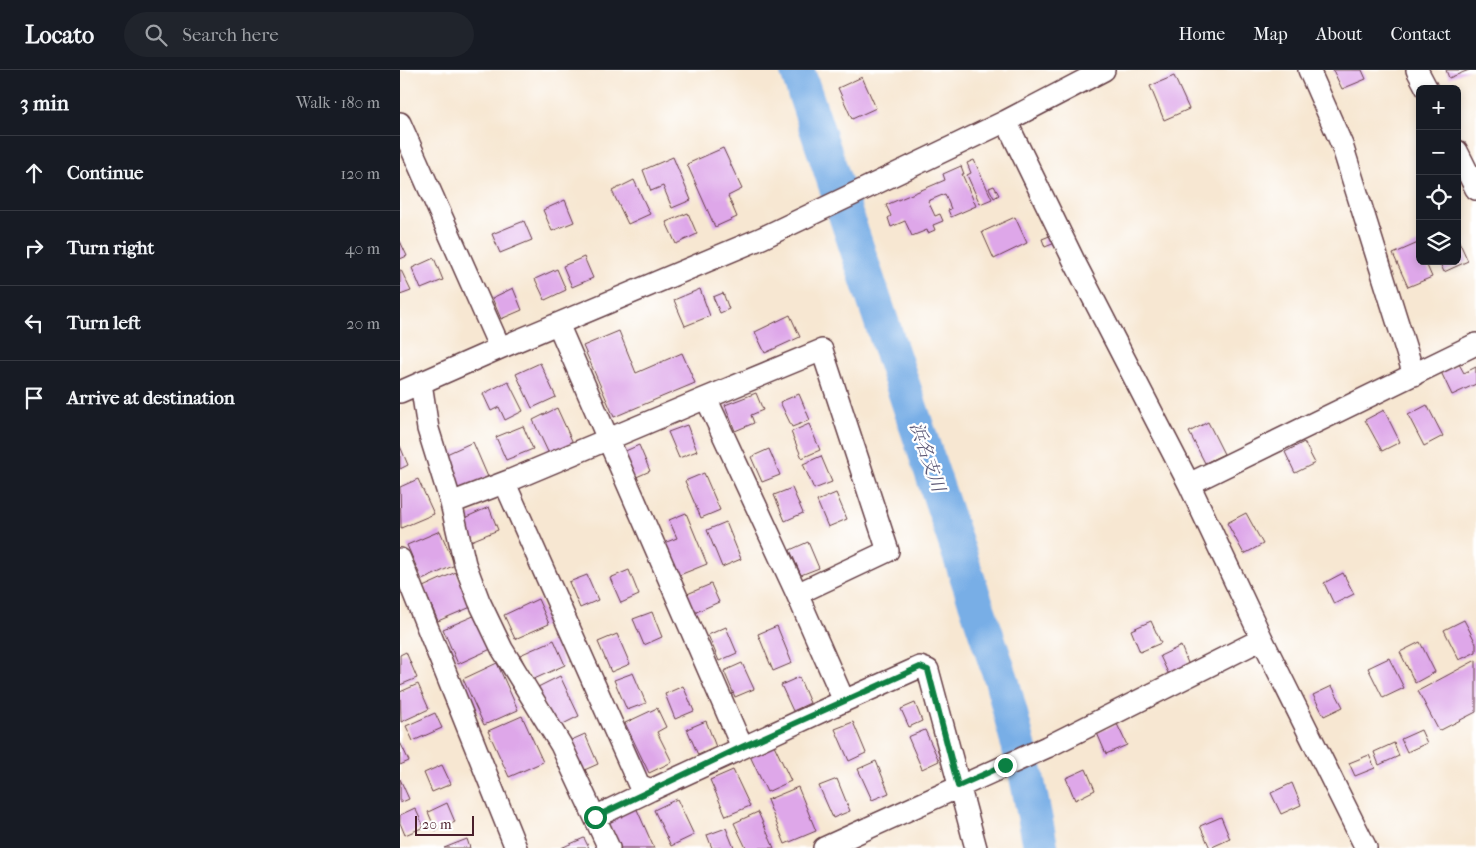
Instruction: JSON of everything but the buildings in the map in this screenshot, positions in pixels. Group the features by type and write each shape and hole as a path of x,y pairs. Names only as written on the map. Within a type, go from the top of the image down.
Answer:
{"street":[{"path":"400,392 762,238 1006,121 1104,70"},
{"path":"1309,70 1342,146 1414,375"},
{"path":"1418,70 1425,85"},
{"path":"1006,121 1074,263 1189,484 1262,639 1366,848"},
{"path":"400,123 500,348"},
{"path":"1461,159 1476,189"},
{"path":"558,324 742,747"},
{"path":"1189,484 1476,344"},
{"path":"451,503 511,480 822,350 888,551 797,594"},
{"path":"420,383 428,429 451,503 465,564 479,601 502,649 561,745 609,848"},
{"path":"706,398 797,594 844,701"},
{"path":"511,480 507,488 610,722 639,785 651,790"},
{"path":"400,560 516,848"},
{"path":"824,848 1046,747 1262,639"},
{"path":"595,817 742,747 920,667 928,670 976,848"}],"waterway":[{"name":"浜名支川","path":"797,70 1002,681 1026,774 1041,848"}],"route":[{"path":"595,817 742,747 920,667 928,670 958,786 1005,765"}]}
